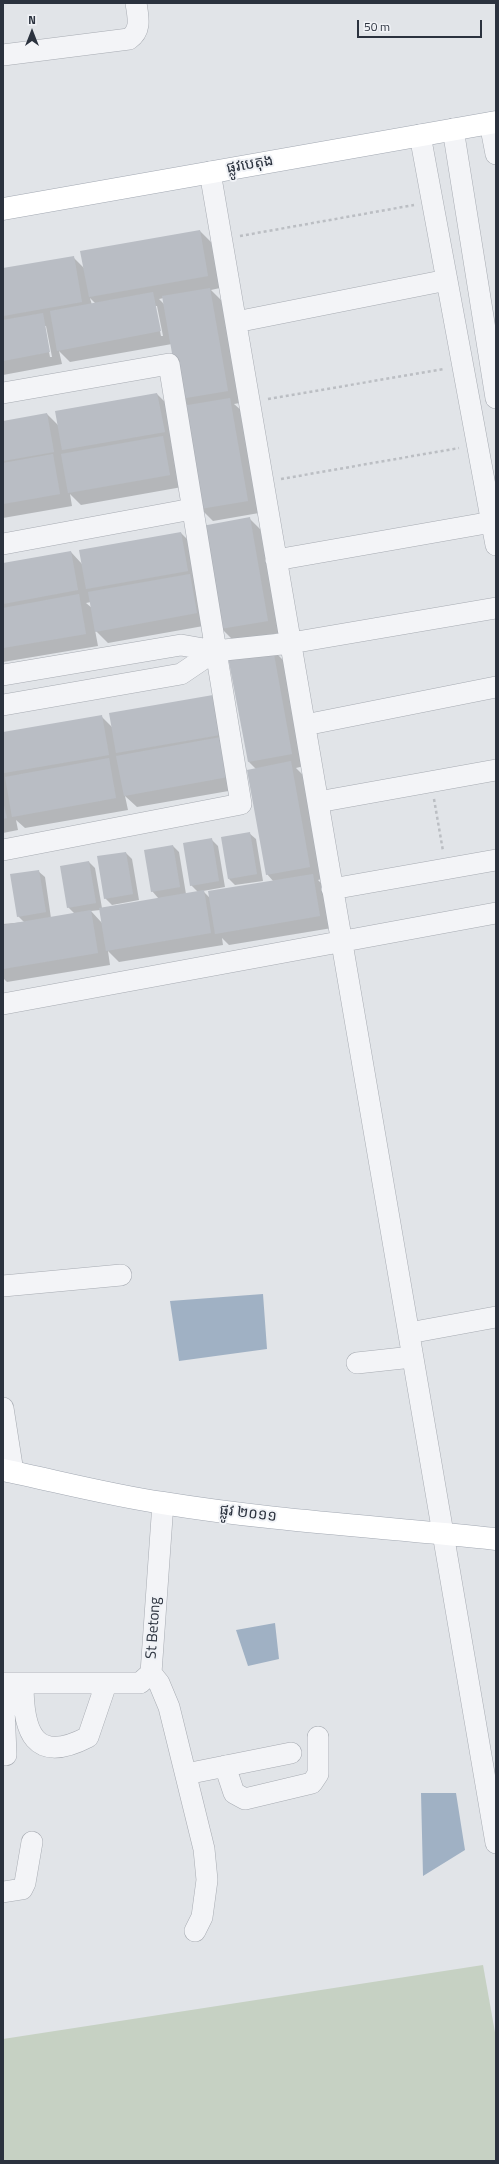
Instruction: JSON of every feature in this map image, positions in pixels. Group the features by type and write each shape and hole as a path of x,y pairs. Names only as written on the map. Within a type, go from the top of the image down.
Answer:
{"main road":[{"name":"ផ្លូវបេតុង","path":"3,209 493,122"},
{"name":"ផ្លូវ ២០១១","path":"8,1471 96,1491 163,1503 258,1516 496,1539"}],"street":[{"path":"3,55 129,39 136,34 139,24 136,3"},
{"path":"493,122 496,154"},
{"path":"453,130 496,398"},
{"path":"420,135 496,545"},
{"path":"210,172 496,1843"},
{"path":"431,195 462,183"},
{"path":"236,322 447,280"},
{"path":"3,393 169,364 241,804 3,850"},
{"path":"470,406 496,401"},
{"path":"3,544 192,509"},
{"path":"276,560 492,522"},
{"path":"3,675 181,645 215,651 291,643 496,608"},
{"path":"3,706 181,674 215,651"},
{"path":"305,725 496,687"},
{"path":"318,802 496,770"},
{"path":"332,889 496,860"},
{"path":"3,1004 342,942 496,912"},
{"path":"3,1286 121,1275"},
{"path":"408,1333 496,1317"},
{"path":"357,1363 412,1357"},
{"path":"3,1408 8,1471"},
{"name":"St Betong","path":"10,1683 140,1683 151,1673 163,1503"},
{"path":"151,1673 159,1683 169,1707 204,1850 207,1880 202,1917 195,1931"},
{"path":"10,1683 24,1711 32,1737 51,1748 70,1746 88,1737 106,1684"},
{"path":"6,1755 10,1683"},
{"path":"225,1766 234,1793 245,1799 312,1783 318,1774 318,1737"},
{"path":"186,1774 291,1753"},
{"path":"3,1892 22,1889 25,1883 32,1842"}],"path":[{"path":"222,239 431,195"},
{"path":"249,402 463,366"},
{"path":"263,482 477,444"},
{"path":"431,781 445,869"}],"green space":[{"path":"483,1965 496,2038 496,2161 3,2161 3,2039"}],"water":[{"path":"263,1294 267,1349 179,1361 170,1301"},
{"path":"275,1623 279,1659 248,1666 236,1630"},
{"path":"421,1793 456,1793 465,1850 423,1876"}],"building":[{"path":"200,230 208,276 89,297 80,251"},
{"path":"74,256 82,302 3,316 3,268"},
{"path":"210,288 228,391 180,399 162,296"},
{"path":"153,292 161,331 57,351 50,311"},
{"path":"43,313 50,352 3,361 3,320"},
{"path":"157,393 165,432 62,450 55,411"},
{"path":"230,398 248,501 200,509 182,406"},
{"path":"47,413 54,452 3,461 3,421"},
{"path":"163,436 170,475 68,493 61,454"},
{"path":"53,454 60,494 3,504 3,463"},
{"path":"250,517 268,621 220,629 202,526"},
{"path":"181,532 188,571 86,589 79,550"},
{"path":"71,551 78,590 3,604 3,563"},
{"path":"190,574 197,613 95,632 88,592"},
{"path":"79,594 86,634 3,648 3,608"},
{"path":"273,649 292,754 248,762 228,657"},
{"path":"213,695 220,735 116,753 109,713"},
{"path":"102,715 109,755 4,773 3,732"},
{"path":"221,737 228,777 124,796 116,756"},
{"path":"109,758 116,798 12,817 5,777"},
{"path":"291,761 310,867 266,875 247,770"},
{"path":"3,802 7,818 3,819"},
{"path":"250,832 257,874 228,879 221,837"},
{"path":"212,838 219,881 190,886 183,843"},
{"path":"173,845 180,887 151,892 144,850"},
{"path":"126,852 133,894 104,899 97,856"},
{"path":"89,861 96,903 67,908 60,866"},
{"path":"39,870 46,912 17,917 10,874"},
{"path":"313,874 320,916 215,934 208,891"},
{"path":"204,890 211,933 106,951 99,908"},
{"path":"91,910 98,953 3,969 3,925"}]}
